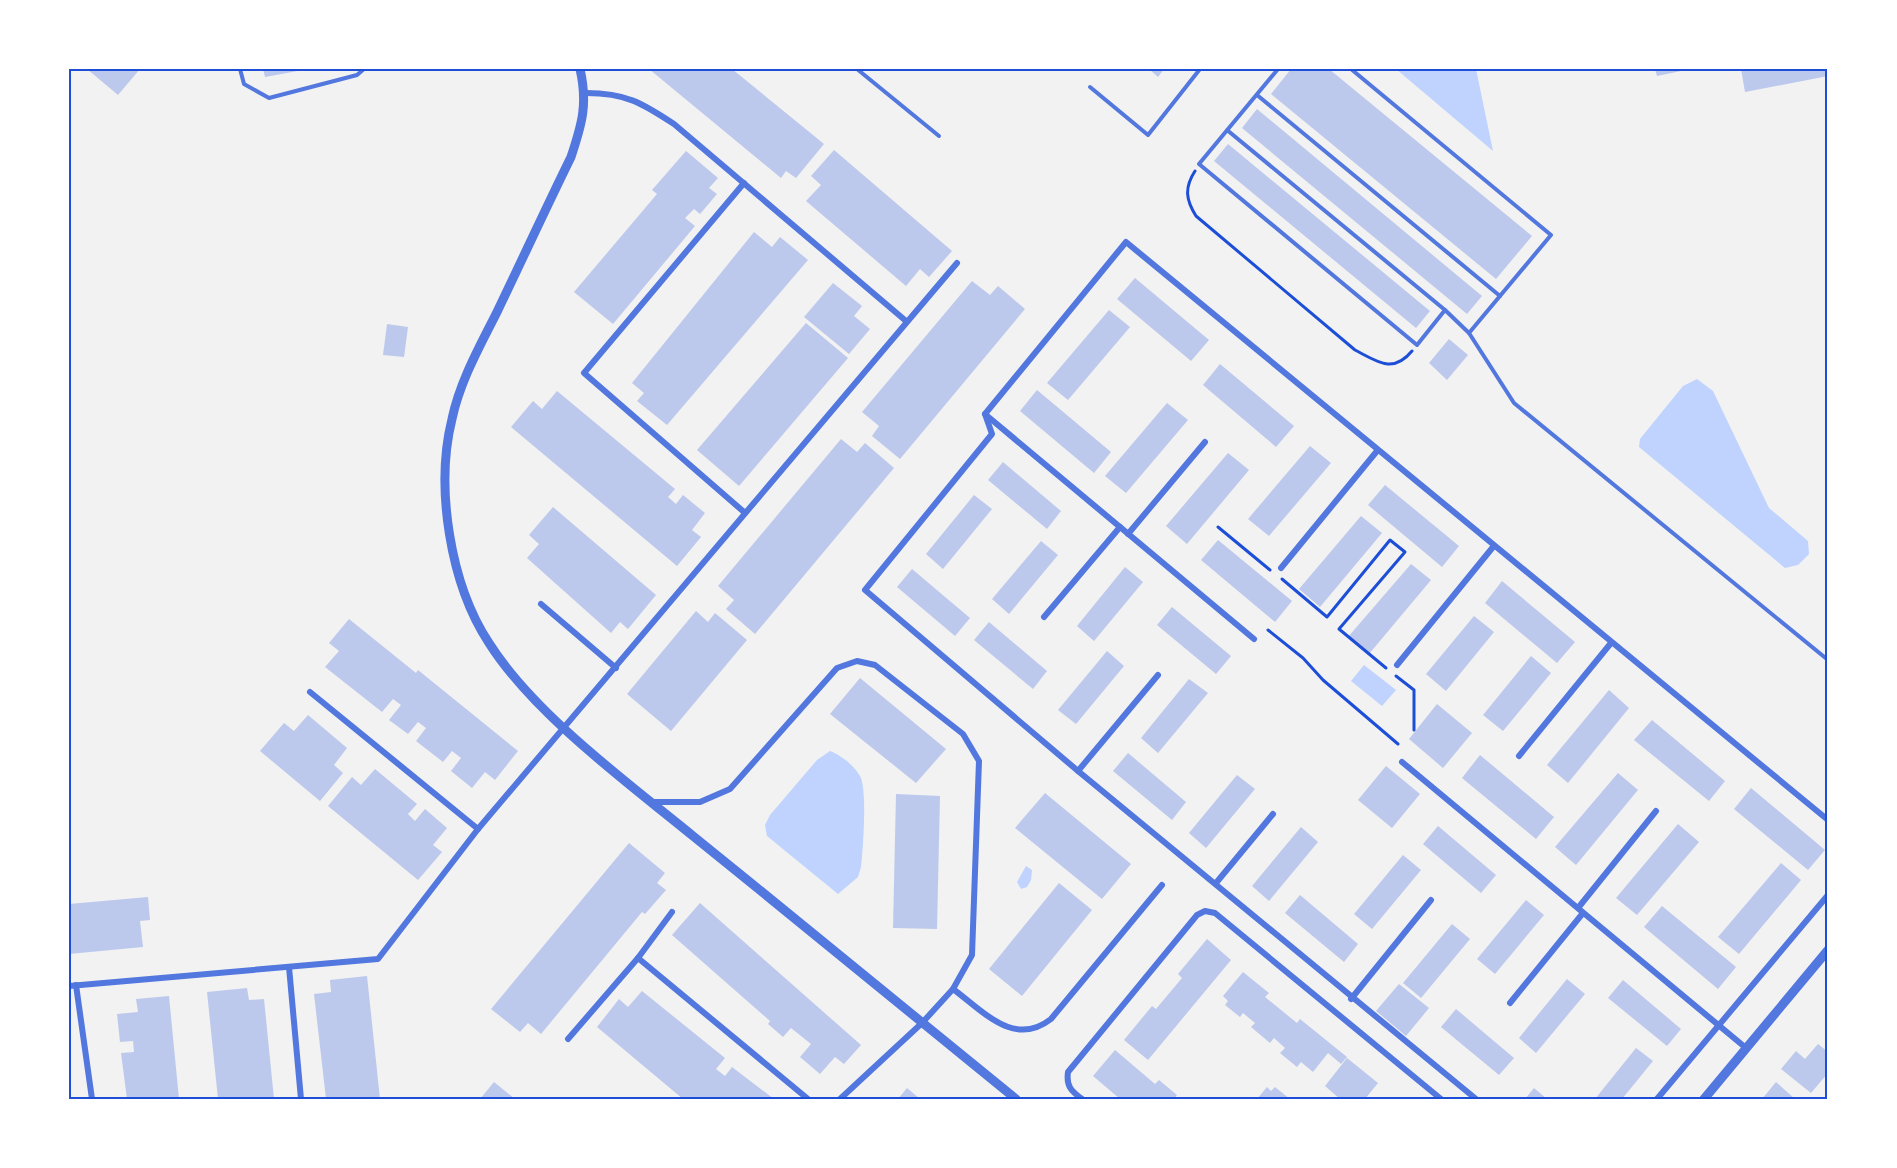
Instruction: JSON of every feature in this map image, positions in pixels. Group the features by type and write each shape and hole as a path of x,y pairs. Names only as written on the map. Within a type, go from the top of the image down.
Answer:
{"street":[{"path":"580,69 586,93 582,123 571,157 468,373 452,418 446,463 447,508 465,600 489,644 527,692 565,728 1016,1099"},
{"path":"586,93 614,93 640,102 674,124 906,321"},
{"path":"744,183 584,373 744,512"},
{"path":"986,414 1126,242 1493,547 1828,820"},
{"path":"92,1099 73,986 378,959 478,829 957,263"},
{"path":"986,414 1254,639"},
{"path":"986,414 992,434 866,590 1351,999 1476,1099"},
{"path":"1128,534 1205,441"},
{"path":"1281,568 1377,451"},
{"path":"1044,617 1120,527"},
{"path":"1397,665 1493,547"},
{"path":"541,604 616,668"},
{"path":"1520,756 1611,643"},
{"path":"651,801 700,802 730,789 837,668 857,661 874,664 963,734 979,761 972,955 953,989 922,1023 840,1099"},
{"path":"1078,771 1158,675"},
{"path":"309,692 478,829"},
{"path":"1402,762 1746,1048"},
{"path":"1510,1003 1656,811"},
{"path":"1216,883 1273,814"},
{"path":"953,989 1006,1028 1022,1031 1039,1028 1051,1019 1162,885"},
{"path":"1657,1099 1828,895"},
{"path":"1351,999 1431,900"},
{"path":"1082,1099 1070,1090 1066,1082 1068,1072 1197,915 1205,911 1215,913 1441,1099"},
{"path":"568,1039 638,958 672,912"},
{"path":"1704,1099 1828,950"},
{"path":"638,958 808,1099"},
{"path":"289,967 301,1099"}],"lane":[{"path":"240,69 244,84 269,98 357,75 364,69"},
{"path":"857,69 939,136"},
{"path":"1090,87 1148,135 1200,69"},
{"path":"1278,69 1199,164 1417,345 1445,310"},
{"path":"1351,69 1551,235 1469,333"},
{"path":"1257,95 1500,296"},
{"path":"1227,130 1445,310 1469,333 1514,403 1828,660"}],"path":[{"path":"1199,164 1188,182 1187,191 1187,201 1196,216 1355,350 1375,361 1394,366 1403,361 1417,345"},
{"path":"1218,527 1327,617 1390,540 1404,552 1339,629 1414,690 1414,730"},
{"path":"1268,630 1398,744"}],"water":[{"path":"1396,69 1476,69 1493,151"},
{"path":"1697,379 1713,391 1769,508 1808,541 1809,554 1798,565 1785,568 1639,447 1640,439 1683,386"},
{"path":"1364,665 1396,690 1382,706 1351,681"},
{"path":"830,751 848,762 859,774 864,797 861,867 858,877 838,894 767,836 765,825 770,815 817,760"},
{"path":"1026,866 1032,870 1031,880 1027,887 1021,889 1017,882"}],"building":[{"path":"87,69 140,69 118,95"},
{"path":"263,69 303,69 303,70 265,77"},
{"path":"649,69 732,69 824,144 796,178 786,171 781,178"},
{"path":"1149,69 1164,69 1158,77"},
{"path":"1291,69 1329,69 1532,236 1496,279 1271,94"},
{"path":"1655,69 1686,69 1686,70 1657,76"},
{"path":"1741,69 1828,69 1828,76 1745,92"},
{"path":"1257,109 1482,296 1467,314 1242,128"},
{"path":"1228,144 1430,311 1416,328 1214,161"},
{"path":"834,150 952,251 929,277 920,269 906,286 806,201 821,185 811,176"},
{"path":"686,151 718,178 709,188 717,194 700,214 694,209 685,218 695,226 613,324 574,292 657,194 652,190"},
{"path":"754,232 772,247 780,237 808,260 667,425 637,401 644,393 632,383"},
{"path":"1135,278 1209,340 1191,361 1117,299"},
{"path":"972,281 990,295 998,286 1025,309 900,459 872,436 879,426 862,412"},
{"path":"833,283 862,306 854,316 870,329 849,354 804,317"},
{"path":"1109,310 1130,327 1068,400 1047,383"},
{"path":"806,323 848,358 739,486 697,450"},
{"path":"387,324 408,327 404,357 383,355"},
{"path":"1449,339 1468,355 1447,380 1429,363"},
{"path":"1220,364 1294,426 1276,447 1203,385"},
{"path":"1037,390 1111,452 1094,473 1020,411"},
{"path":"557,391 675,489 668,497 676,504 683,495 705,513 692,530 701,537 677,566 511,427 533,401 542,409"},
{"path":"1167,403 1188,420 1126,493 1105,476"},
{"path":"841,439 857,452 865,443 894,468 755,634 726,609 734,600 718,586"},
{"path":"1310,446 1331,463 1269,536 1248,519"},
{"path":"1228,453 1249,470 1187,544 1166,526"},
{"path":"1003,462 1061,511 1047,529 988,480"},
{"path":"1385,485 1459,546 1442,567 1368,505"},
{"path":"974,495 992,509 943,569 926,554"},
{"path":"553,507 656,595 628,629 620,622 611,633 527,558 539,544 529,535"},
{"path":"1361,516 1382,533 1320,607 1299,589"},
{"path":"1218,540 1292,601 1275,622 1201,560"},
{"path":"1041,541 1058,555 1009,614 992,599"},
{"path":"1411,564 1431,580 1369,654 1348,637"},
{"path":"1125,567 1143,582 1094,641 1077,626"},
{"path":"912,569 970,618 955,636 897,587"},
{"path":"1502,581 1575,642 1557,663 1485,603"},
{"path":"1172,607 1231,656 1216,674 1157,625"},
{"path":"696,611 708,622 715,613 747,640 671,731 627,694"},
{"path":"1474,616 1494,632 1446,691 1426,674"},
{"path":"349,619 416,673 418,670 518,751 495,780 485,772 472,788 451,771 461,758 452,751 443,762 416,741 426,728 418,722 408,734 389,720 401,705 393,699 382,712 325,667 339,651 329,643"},
{"path":"989,622 1047,671 1033,689 974,640"},
{"path":"1107,651 1124,666 1076,724 1058,710"},
{"path":"1531,656 1551,673 1503,731 1483,715"},
{"path":"860,678 946,749 916,783 830,714"},
{"path":"1189,679 1208,693 1158,753 1141,738"},
{"path":"1609,690 1629,708 1568,783 1547,765"},
{"path":"1437,704 1472,733 1443,768 1409,739"},
{"path":"308,715 347,748 334,765 343,773 320,801 260,751 284,723 294,731"},
{"path":"1652,720 1725,781 1709,801 1634,740"},
{"path":"1128,753 1186,802 1172,820 1113,771"},
{"path":"1480,755 1554,817 1536,839 1462,778"},
{"path":"1386,766 1420,794 1392,828 1358,800"},
{"path":"375,769 417,804 408,814 415,821 425,809 447,828 433,845 442,852 418,880 328,806 352,777 361,785"},
{"path":"1618,773 1638,790 1576,865 1555,847"},
{"path":"1237,775 1255,789 1206,848 1189,833"},
{"path":"1751,788 1825,850 1808,870 1734,809"},
{"path":"1045,793 1131,864 1102,899 1015,828"},
{"path":"896,794 940,796 937,929 893,928"},
{"path":"1678,824 1699,842 1637,915 1616,898"},
{"path":"1438,826 1496,875 1481,893 1423,844"},
{"path":"1301,827 1318,842 1269,901 1252,886"},
{"path":"629,843 665,873 657,883 666,890 645,914 642,912 541,1034 528,1023 520,1032 491,1009"},
{"path":"1403,855 1421,870 1372,929 1354,914"},
{"path":"1781,863 1801,880 1739,954 1718,937"},
{"path":"1059,883 1092,910 1022,996 989,969"},
{"path":"1300,895 1358,944 1344,962 1285,913"},
{"path":"148,897 150,920 140,921 143,947 69,954 69,904"},
{"path":"1526,900 1544,915 1495,974 1477,959"},
{"path":"700,903 861,1045 844,1064 835,1057 820,1074 800,1057 811,1044 791,1028 783,1037 768,1024 770,1021 672,935"},
{"path":"1662,906 1736,967 1718,989 1644,927"},
{"path":"1452,924 1470,939 1421,998 1403,983"},
{"path":"1207,939 1231,960 1148,1060 1124,1040 1152,1006 1156,1009 1182,978 1178,974"},
{"path":"1243,972 1269,993 1265,997 1297,1023 1300,1019 1347,1057 1341,1064 1328,1053 1313,1072 1301,1062 1297,1067 1280,1053 1285,1048 1274,1038 1270,1043 1251,1027 1255,1023 1243,1013 1240,1017 1225,1005 1228,1001 1223,996"},
{"path":"367,976 380,1099 326,1099 314,994 331,992 330,980"},
{"path":"1567,979 1585,994 1536,1053 1519,1038"},
{"path":"1623,980 1681,1029 1667,1046 1608,998"},
{"path":"1399,984 1429,1008 1406,1036 1376,1011"},
{"path":"247,988 249,1000 264,999 274,1099 218,1099 207,992"},
{"path":"642,991 725,1058 716,1069 725,1076 732,1067 774,1099 683,1099 597,1027 619,999 628,1007"},
{"path":"169,996 179,1099 127,1099 121,1053 134,1052 133,1041 120,1042 117,1014 138,1012 136,999"},
{"path":"1456,1009 1514,1058 1499,1075 1441,1027"},
{"path":"1818,1044 1828,1052 1828,1073 1811,1093 1781,1069 1796,1051 1805,1059"},
{"path":"1636,1048 1653,1061 1622,1099 1595,1099"},
{"path":"1115,1050 1155,1084 1159,1080 1177,1095 1174,1099 1120,1099 1093,1076"},
{"path":"1347,1058 1378,1083 1365,1099 1340,1099 1325,1086"},
{"path":"494,1082 515,1099 480,1099"},
{"path":"1776,1082 1795,1099 1762,1099"},
{"path":"1267,1087 1271,1091 1275,1087 1290,1099 1257,1099"},
{"path":"907,1088 920,1099 898,1099"},
{"path":"1534,1088 1547,1099 1525,1099"}]}
